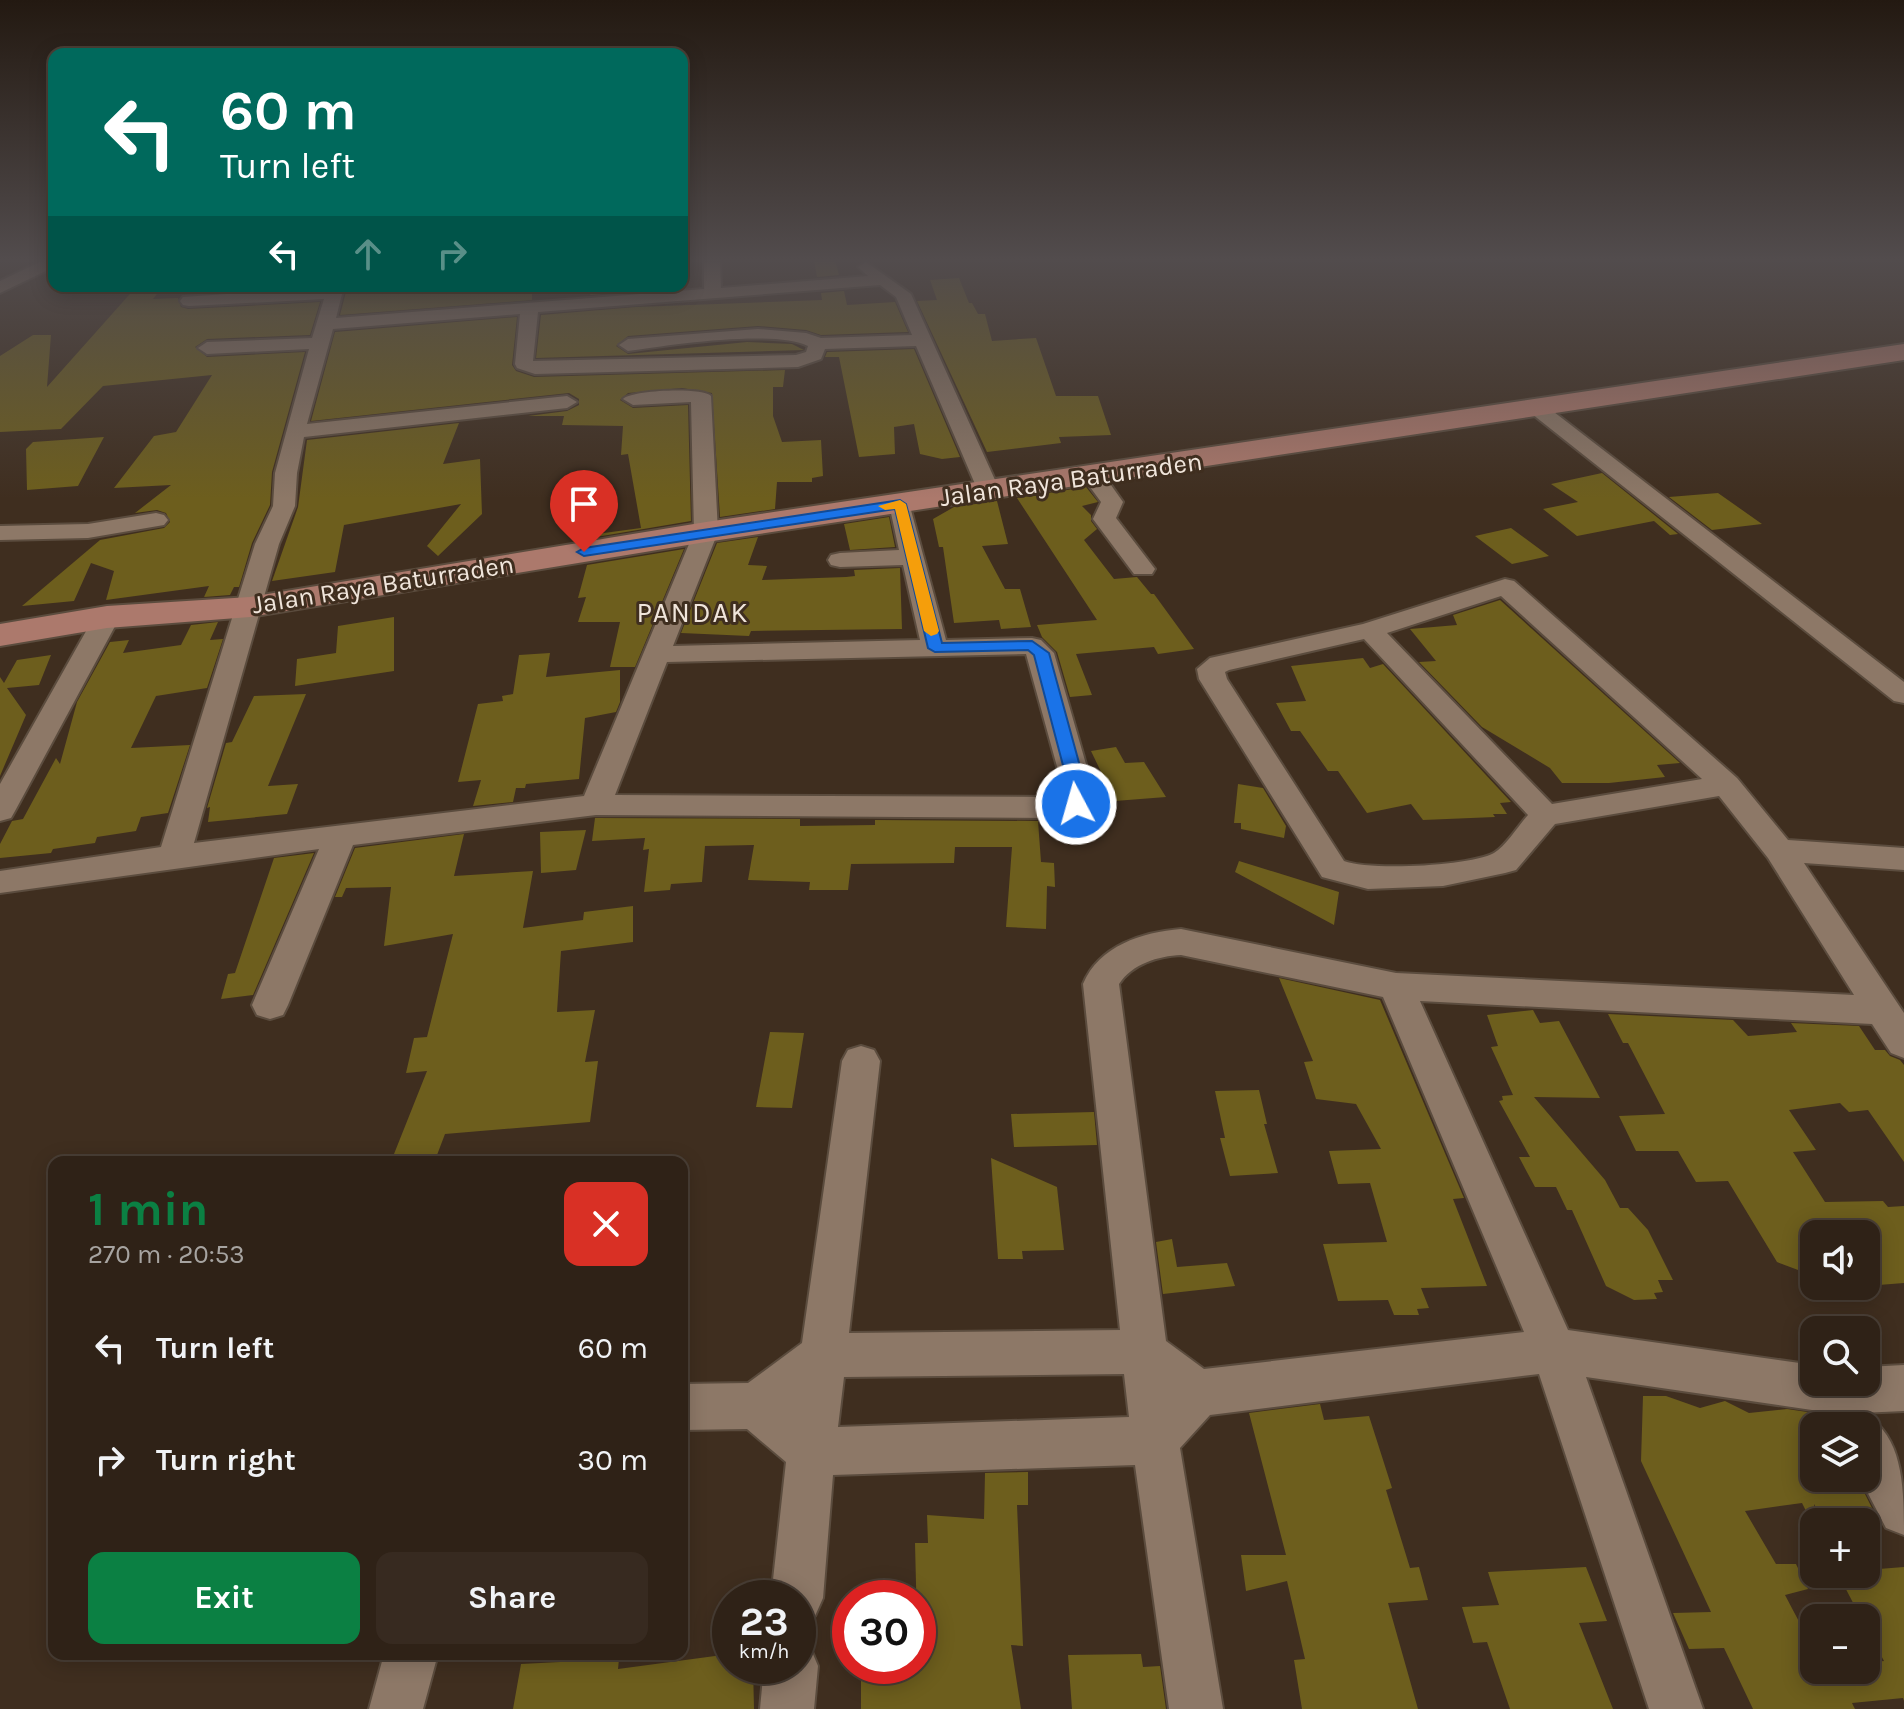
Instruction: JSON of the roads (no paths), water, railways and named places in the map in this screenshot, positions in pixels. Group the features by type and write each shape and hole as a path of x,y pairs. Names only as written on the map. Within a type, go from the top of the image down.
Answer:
{"main road":[{"name":"Jalan Raya Baturraden","path":"0,635 107,617 250,607 706,532 1904,352"}],"street":[{"path":"207,348 234,340"},
{"path":"174,857 267,544 284,506 286,473 295,432 321,340"},
{"path":"525,340 523,357 528,367 742,370 808,359 814,355 818,344"},
{"path":"628,345 661,340"},
{"path":"742,370 745,340"},
{"path":"815,340 818,344"},
{"path":"818,344 923,340 989,491"},
{"path":"596,805 706,532 701,396 633,399"},
{"path":"295,432 567,402"},
{"path":"1534,406 1904,695"},
{"path":"1093,476 1112,502 1105,519 1143,569"},
{"path":"900,504 935,648"},
{"path":"0,533 88,531 156,520"},
{"path":"840,560 913,557"},
{"path":"1726,785 1545,815 1505,862 1443,875 1368,878 1333,869 1210,673 1220,664 1370,630 1505,586 1726,785 1779,850 1904,1043"},
{"path":"0,811 107,617"},
{"path":"1370,630 1545,815"},
{"path":"0,882 174,857 596,805 1060,808 1076,804 1079,792 1039,650 1032,646 657,654"},
{"path":"270,1005 340,838"},
{"path":"1779,850 1904,859"},
{"path":"1196,1709 1155,1440 1101,984 1103,973 1112,963 1171,942 1181,942 1396,986 1880,1010"},
{"path":"1396,986 1554,1350 1676,1709"},
{"path":"799,1580 811,1452 861,1061"},
{"path":"755,1406 811,1452 1155,1440 1198,1393 1554,1350 1849,1408 1904,1388"},
{"path":"688,1407 755,1406 823,1355 1144,1352 1198,1393"},
{"path":"1880,1466 1904,1510"},
{"path":"396,1709 409,1660"},
{"path":"787,1709 789,1684"}],"district":[{"name":"PANDAK","path":"693,612"}]}
